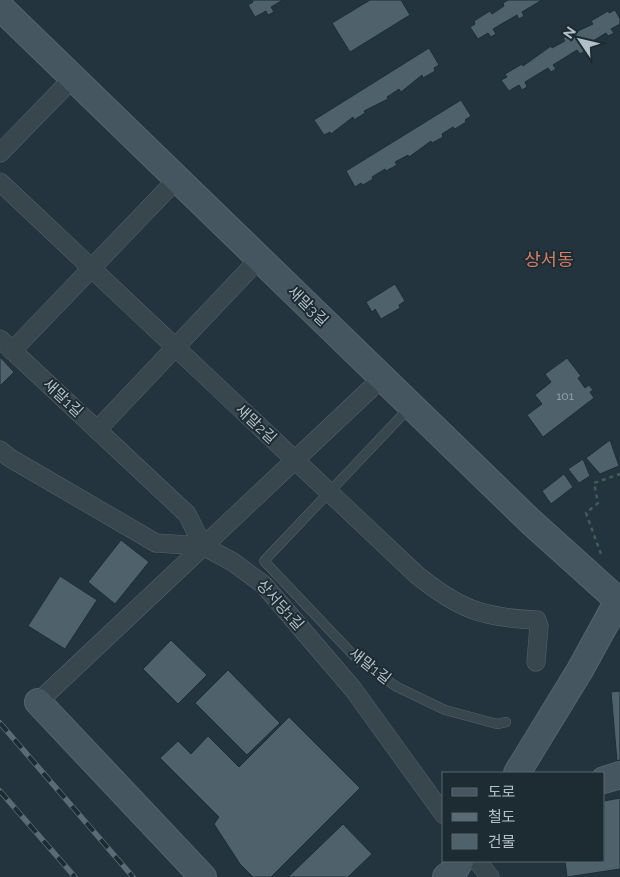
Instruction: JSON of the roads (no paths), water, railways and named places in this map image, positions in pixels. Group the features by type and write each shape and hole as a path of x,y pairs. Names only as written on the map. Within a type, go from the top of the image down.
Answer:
{"street":[{"name":"새말3길","path":"0,7 530,522 620,600"},
{"path":"0,153 73,78"},
{"path":"6,345 92,269 177,179"},
{"name":"새말2길","path":"0,182 175,348 438,592 465,608 492,616 537,620 539,626 536,662"},
{"path":"97,430 259,259"},
{"name":"새말1길","path":"6,345 187,514 203,546"},
{"path":"203,877 38,702 382,378"},
{"name":"상서당1길","path":"0,450 10,458 156,543 203,546 233,562 264,585 352,689 442,812"},
{"path":"518,772 620,600"},
{"path":"605,780 620,775"},
{"path":"478,862 490,877"}],"lane":[{"path":"329,492 411,406"},
{"name":"새말1길","path":"329,492 264,561 359,661 397,688 445,710 497,724 506,722"}],"railway":[{"path":"0,723 133,877"},
{"path":"0,791 75,877"}],"district":[{"name":"상서동","path":"549,259"}]}
